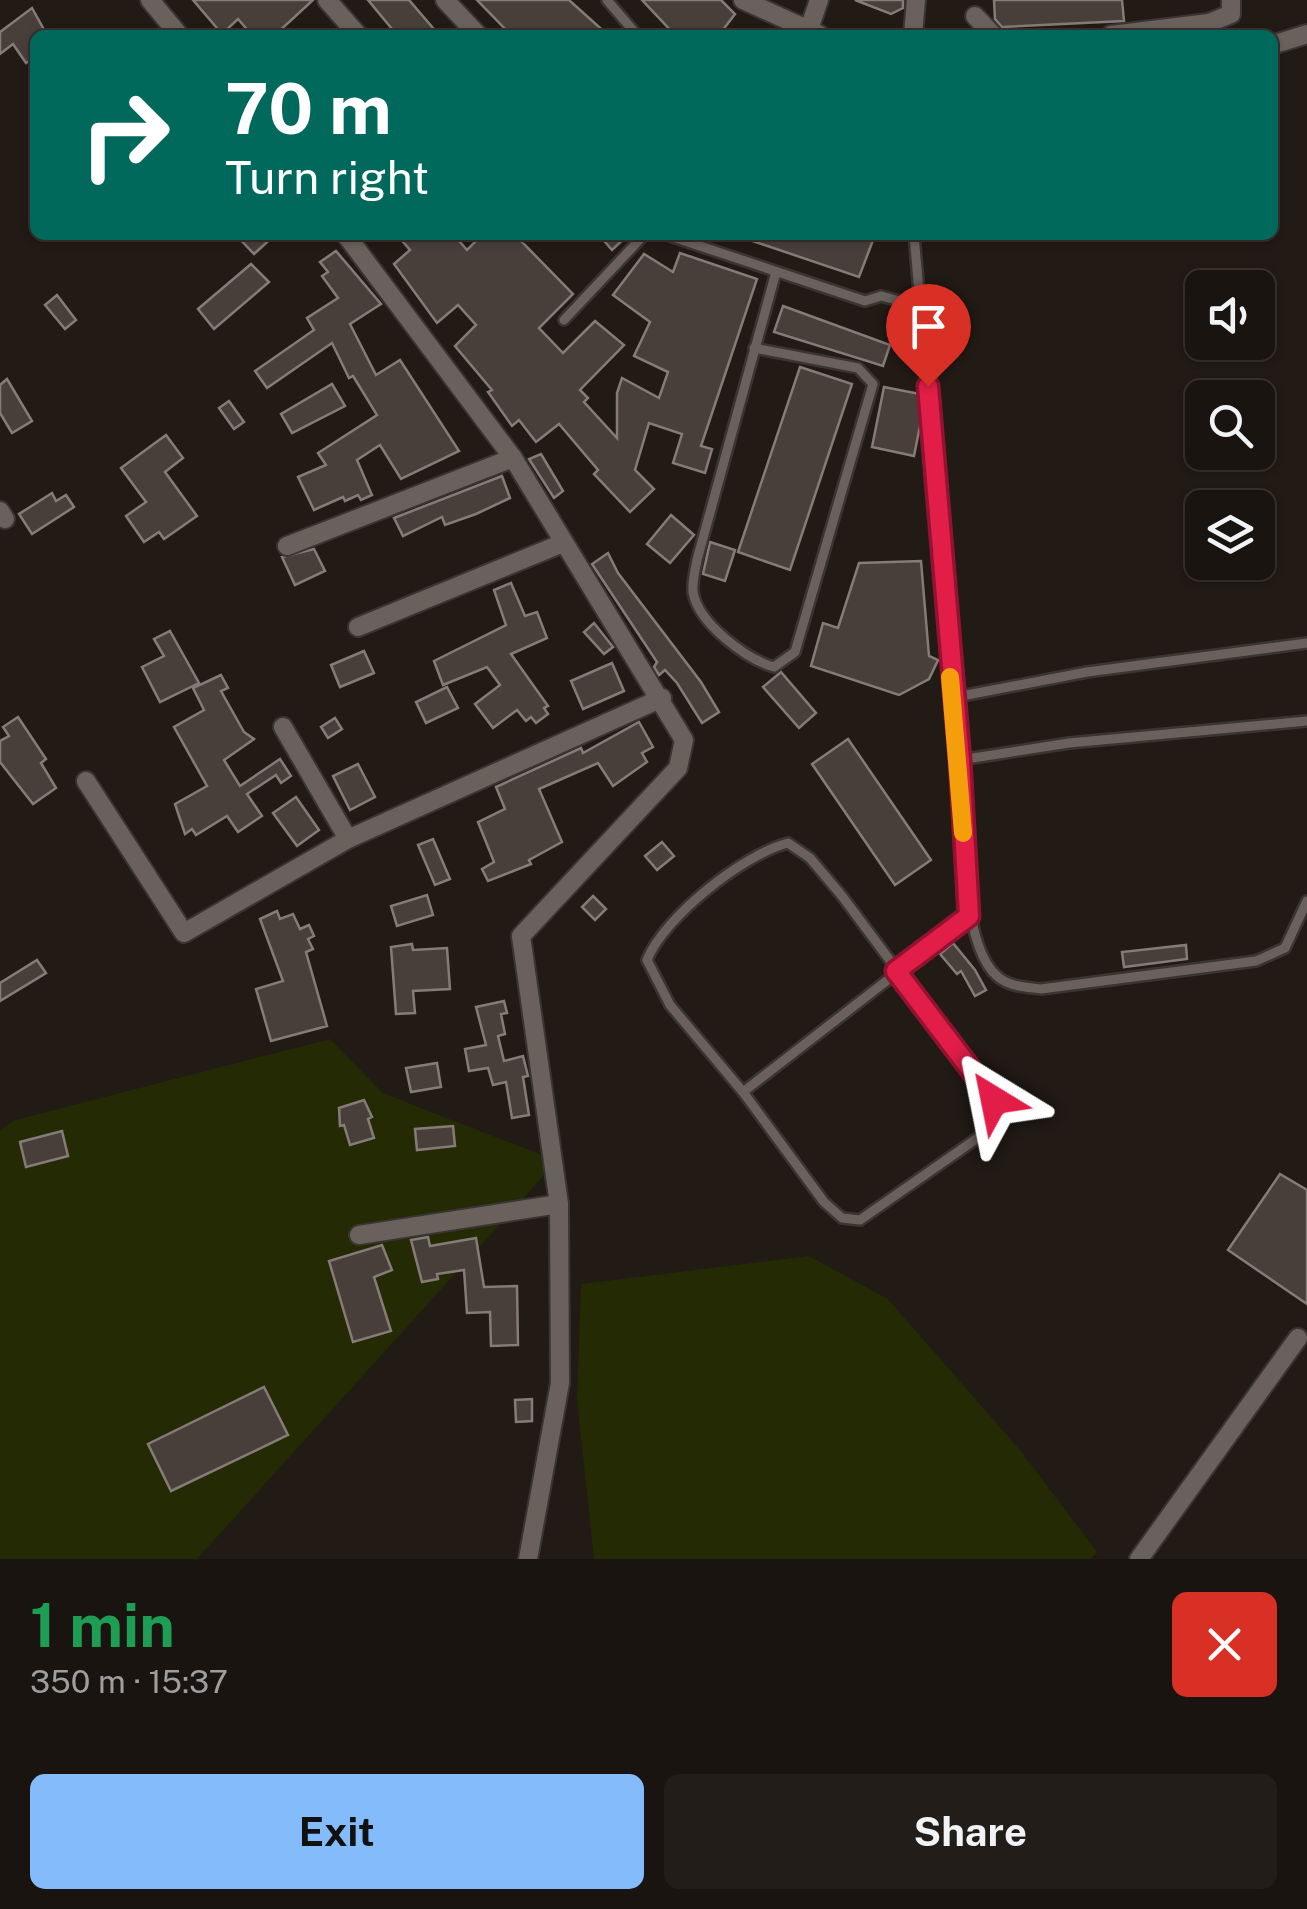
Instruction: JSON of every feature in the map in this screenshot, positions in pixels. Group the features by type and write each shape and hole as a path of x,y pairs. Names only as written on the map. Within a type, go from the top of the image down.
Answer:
{"street":[{"path":"150,0 175,30"},
{"path":"327,0 354,30"},
{"path":"444,0 473,30"},
{"path":"742,0 803,30"},
{"path":"812,30 819,0"},
{"path":"913,30 916,0"},
{"path":"1152,30 1209,23 1230,14 1230,0"},
{"path":"975,16 988,30"},
{"path":"1278,42 1307,34"},
{"path":"350,240 513,458 684,740 683,759 521,936 559,1204 560,1383 528,1559"},
{"path":"287,546 513,458"},
{"path":"358,628 563,543"},
{"path":"86,781 184,933 348,838 662,698"},
{"path":"282,728 348,838"},
{"path":"359,1235 559,1204"},
{"path":"1139,1559 1302,1333"}],"lane":[{"path":"607,0 633,30"},
{"path":"564,320 639,240"},
{"path":"682,240 866,302 881,296 922,307"},
{"path":"915,240 960,760 969,916 995,975 1015,986 1041,989 1256,961 1285,948 1307,901"},
{"path":"754,348 858,368 873,384 794,652 774,666 758,662 705,618 694,596 693,581 754,348 776,272"},
{"path":"952,698 1087,672 1307,643"},
{"path":"960,760 1069,743 1307,721"},
{"path":"788,843 810,858 896,971 994,1100 992,1117 979,1136 875,1212 860,1220 842,1218 824,1202 744,1092 670,1005 650,974 648,960 654,942 672,920 750,861 788,843"},
{"path":"744,1092 969,916"}],"green space":[{"path":"330,1039 383,1093 557,1161 197,1559 0,1559 0,1130 15,1120"},
{"path":"809,1256 888,1299 1020,1450 1097,1552 1091,1559 594,1559 577,1400 581,1284"}],"building":[{"path":"193,0 313,0 280,30 248,30 238,19 226,30 219,30"},
{"path":"368,0 409,0 435,30 393,30"},
{"path":"477,0 569,0 602,30 506,30"},
{"path":"642,0 721,0 735,14 723,30 670,30"},
{"path":"855,0 903,0 903,8 891,14"},
{"path":"994,0 1122,0 1124,21 1002,27 995,19"},
{"path":"32,8 44,30 30,30 30,60 26,63 13,44 0,54 0,32"},
{"path":"241,240 269,240 254,254"},
{"path":"401,240 458,240 467,250 477,240 524,240 573,294 539,328 563,353 595,321 624,345 580,390 588,398 584,402 617,438 617,393 622,378 659,398 668,372 634,356 650,322 613,295 644,254 673,272 680,253 757,279 701,446 712,449 705,473 673,463 682,434 649,423 635,470 654,489 630,512 594,474 598,470 559,424 536,442 519,420 512,426 488,392 492,390 455,346 476,325 458,305 437,323 394,264 410,250"},
{"path":"603,240 623,240 612,250"},
{"path":"750,240 873,240 859,277"},
{"path":"336,251 381,304 350,324 376,375 400,360 459,451 401,479 380,445 357,460 372,495 361,500 358,495 345,501 343,497 314,510 298,477 326,465 318,453 377,415 353,376 349,378 332,343 267,388 255,371 314,330 307,318 338,298 322,276 328,272 320,262"},
{"path":"251,264 269,282 214,329 198,309"},
{"path":"57,295 76,320 65,329 45,305"},
{"path":"783,306 890,345 883,366 774,332"},
{"path":"800,367 852,384 790,570 738,552"},
{"path":"7,379 32,421 12,433 0,413 0,385"},
{"path":"332,384 345,406 292,433 281,414"},
{"path":"884,387 920,394 922,416 914,456 872,447"},
{"path":"229,401 244,422 234,429 219,408"},
{"path":"166,435 183,458 165,472 197,516 164,539 159,532 144,542 126,516 146,502 121,468"},
{"path":"541,454 563,491 554,498 529,459"},
{"path":"502,476 510,498 476,514 445,525 442,517 403,536 394,518"},
{"path":"52,493 56,501 66,495 74,507 32,534 19,514"},
{"path":"671,515 694,535 670,563 647,544"},
{"path":"710,542 735,550 725,581 703,574"},
{"path":"314,549 325,571 295,585 282,557"},
{"path":"608,553 618,573 701,682 719,712 702,723 677,683 665,670 659,675 654,667 657,662 592,564"},
{"path":"921,561 929,656 938,660 929,679 899,695 811,666 823,623 838,628 859,563"},
{"path":"511,583 525,616 537,612 547,638 511,654 548,706 544,708 548,714 536,723 531,717 526,721 517,710 493,728 475,704 500,685 487,667 443,685 434,661 506,625 494,590"},
{"path":"594,623 613,647 604,654 584,632"},
{"path":"170,631 199,683 160,702 142,667 164,656 154,639"},
{"path":"364,651 374,673 340,687 331,665"},
{"path":"612,663 624,691 583,709 571,681"},
{"path":"781,672 816,713 799,728 763,687"},
{"path":"221,675 228,688 221,691 244,732 254,739 224,760 240,786 280,759 291,776 281,783 276,775 247,794 262,816 238,832 227,816 196,835 192,829 185,834 175,804 207,786 174,727 204,710 193,688"},
{"path":"447,687 458,708 426,723 416,702"},
{"path":"18,717 46,759 41,763 56,788 33,804 0,762 0,741 9,736 3,727"},
{"path":"335,718 342,729 328,738 321,727"},
{"path":"639,722 653,747 642,753 647,762 613,786 598,763 539,789 562,842 529,860 531,864 488,881 482,869 494,862 478,822 505,809 496,787 581,748 583,753"},
{"path":"848,739 931,860 895,885 812,764"},
{"path":"358,764 375,797 350,810 333,776"},
{"path":"296,797 319,830 297,846 273,813"},
{"path":"433,839 450,879 435,885 418,845"},
{"path":"662,842 674,856 657,870 645,856"},
{"path":"427,895 433,915 397,926 391,906"},
{"path":"593,896 606,909 595,920 582,907"},
{"path":"277,911 280,919 293,914 300,929 309,925 314,936 308,939 313,949 306,952 327,1026 271,1041 256,989 283,981 260,919"},
{"path":"953,943 986,990 975,996 961,971 957,974 940,954"},
{"path":"412,944 413,950 447,948 450,989 413,991 415,1013 396,1014 391,947"},
{"path":"1186,945 1187,959 1124,967 1122,952"},
{"path":"37,960 46,973 0,1001 0,983"},
{"path":"504,1001 507,1013 501,1014 505,1034 498,1036 504,1061 523,1056 528,1076 523,1077 529,1115 512,1118 506,1082 493,1085 488,1068 469,1071 465,1049 486,1045 476,1007"},
{"path":"437,1063 441,1087 411,1092 406,1068"},
{"path":"364,1100 372,1117 368,1119 374,1138 350,1145 344,1125 340,1126 339,1108"},
{"path":"453,1126 455,1146 417,1150 415,1129"},
{"path":"62,1131 68,1156 26,1167 20,1142"},
{"path":"1280,1174 1307,1190 1307,1304 1228,1250"},
{"path":"428,1237 430,1246 476,1238 484,1287 517,1286 518,1345 491,1346 490,1312 467,1313 464,1270 437,1274 438,1279 422,1282 411,1240"},
{"path":"382,1245 392,1270 374,1277 391,1331 353,1342 329,1261"},
{"path":"264,1387 288,1435 171,1491 148,1444"},
{"path":"532,1399 532,1421 516,1422 515,1400"}],"slow traffic":[{"path":"950,677 960,760 963,833"}],"route":[{"path":"928,386 960,760 969,916 896,971 994,1100"}]}
